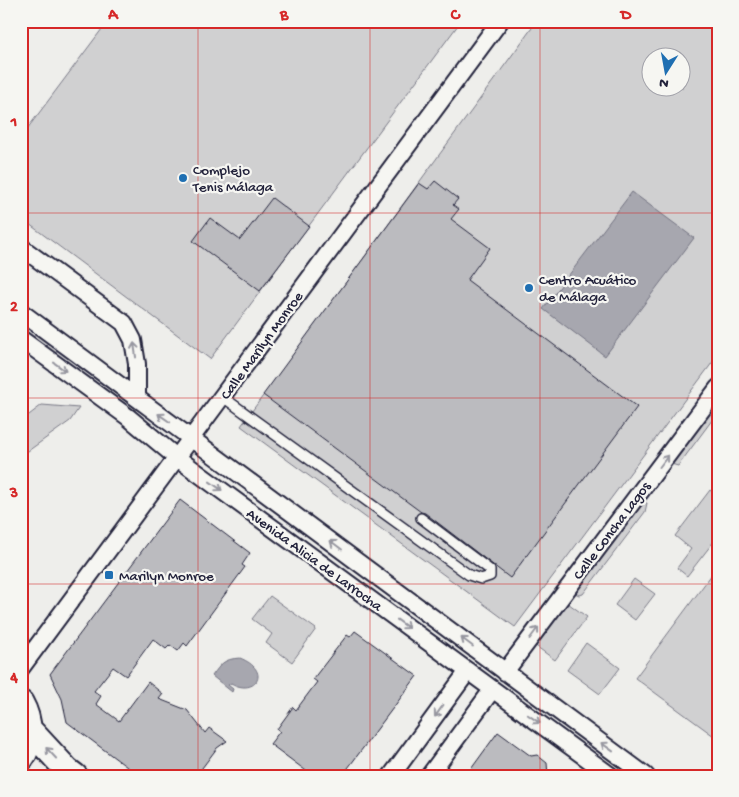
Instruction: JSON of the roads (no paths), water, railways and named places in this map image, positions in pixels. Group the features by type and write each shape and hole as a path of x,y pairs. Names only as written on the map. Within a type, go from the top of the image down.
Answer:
{"street":[{"name":"Calle Marilyn Monroe","path":"21,668 176,456 223,397 500,21"},
{"path":"21,247 124,323 133,340 137,398"},
{"name":"Avenida Alicia de Larrocha","path":"21,312 646,776"},
{"name":"Avenida Alicia de Larrocha","path":"21,338 128,417 176,456 611,776"},
{"name":"Calle Concha Lagos","path":"505,672 718,388"},
{"path":"391,776 468,671"},
{"path":"429,776 492,690"},
{"path":"21,703 26,713 29,729 25,755 21,759"},
{"path":"29,729 67,770 75,776"}],"lane":[{"path":"223,397 469,575 481,579 490,576 490,570 421,518"}],"place":[{"name":"Complejo Tenis Málaga","path":"183,178"},
{"name":"Centro Acuático de Málaga","path":"529,288"},
{"name":"Marilyn Monroe","path":"109,575"}]}
